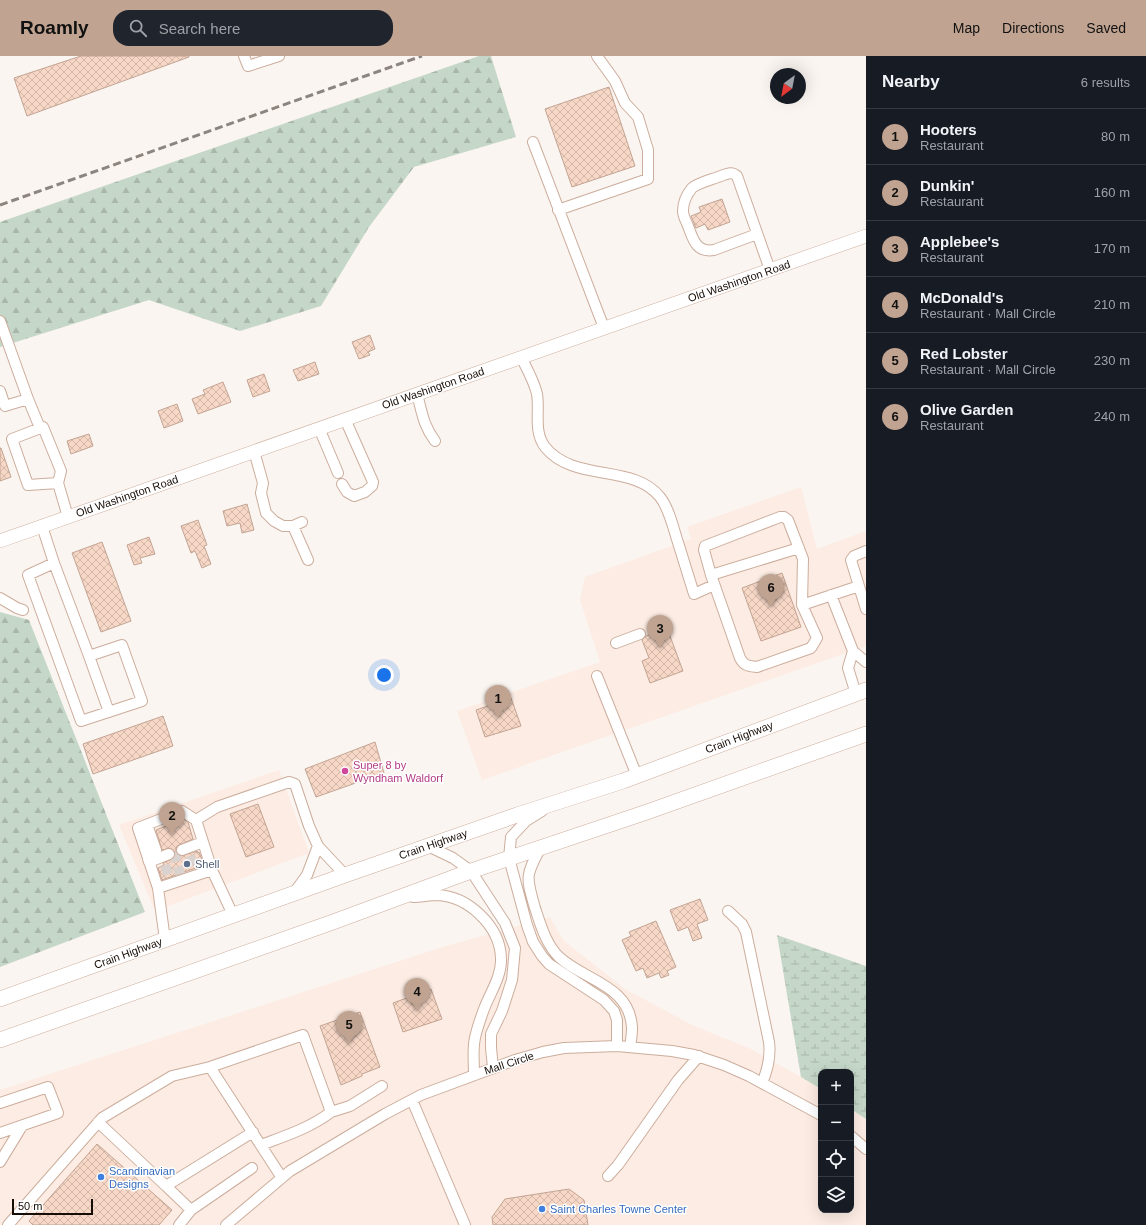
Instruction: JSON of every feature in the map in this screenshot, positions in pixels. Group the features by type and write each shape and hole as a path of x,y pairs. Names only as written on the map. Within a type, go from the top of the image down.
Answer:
{"highway":[{"name":"Crain Highway","path":"0,999 428,846 636,776 861,692"},
{"path":"0,1040 471,871 647,812 866,734"}],"main road":[{"name":"Old Washington Road","path":"0,541 866,236"}],"street":[{"path":"244,56 248,66 273,57"},
{"path":"558,210 648,179 648,150 638,117 625,103 615,81 597,56"},
{"path":"532,142 604,328"},
{"path":"757,234 714,250 706,251 700,248 695,243 683,212 688,194 695,186 729,173 735,174 737,176 770,270"},
{"path":"0,321 40,428"},
{"path":"522,357 537,395 537,420 541,438 549,451 562,460 581,468 634,479 648,486 660,497 666,508 694,594 714,585"},
{"path":"0,391 5,406 28,399"},
{"path":"417,394 421,414 428,432 436,441"},
{"path":"342,484 347,492 354,496 365,492 372,486 373,482 345,419"},
{"path":"58,483 28,485 12,439 43,427 62,471 58,483 68,517"},
{"path":"319,428 338,473"},
{"path":"254,451 263,482 261,493 266,513 274,521 283,526 298,524 308,560"},
{"path":"780,517 784,517 788,520 803,558 802,605 817,638 811,648 757,667 748,666 742,663 714,585 704,550 705,546 780,517"},
{"path":"42,526 54,563 109,712"},
{"path":"711,575 799,548"},
{"path":"866,551 854,556 851,560 866,609"},
{"path":"54,563 28,575 81,721 142,701 122,645 89,656"},
{"path":"802,605 859,586"},
{"path":"831,595 853,651 866,662"},
{"path":"0,598 23,610"},
{"path":"616,643 640,634"},
{"path":"853,651 848,668 861,692"},
{"path":"597,676 636,776"},
{"path":"196,820 217,807 289,782 295,784 309,826 318,846 346,875"},
{"path":"555,803 526,821 511,837 509,858 527,925 536,948 553,968 604,1000 614,1011 618,1020 617,1046"},
{"path":"165,940 158,888 138,828 182,811 196,820 212,870 233,915"},
{"path":"186,851 203,842"},
{"path":"294,893 307,875 318,846"},
{"path":"428,846 453,858 471,871 505,923 515,948 512,980 502,1011 491,1034 493,1068"},
{"path":"540,848 531,864 527,883 544,935 558,956 573,968 612,989 624,1001 630,1015 632,1030 630,1047"},
{"path":"149,860 169,854"},
{"path":"158,888 171,880 195,872 212,870"},
{"path":"395,899 437,895 452,898 470,906 481,915 493,929 501,958 498,977 484,1009 474,1044 474,1075"},
{"path":"728,911 742,924 748,937 769,1042 769,1067 762,1083"},
{"path":"8,1225 98,1122 172,1076 210,1067 303,1035 331,1112"},
{"name":"Mall Circle","path":"226,1225 282,1178 317,1155 421,1095 515,1060 564,1048 617,1046 672,1051 699,1056 724,1065 762,1083 818,1113"},
{"path":"608,1176 622,1159 678,1080 699,1056"},
{"path":"210,1067 282,1178"},
{"path":"261,1145 308,1127 331,1112 350,1106 382,1086"},
{"path":"0,1103 48,1087 58,1113 0,1133"},
{"path":"412,1100 465,1225"},
{"path":"98,1122 191,1210"},
{"path":"0,1162 22,1126"},
{"path":"166,1186 253,1132"},
{"path":"854,1139 866,1149"},
{"path":"179,1225 191,1210 252,1168"}],"shaded area":[{"path":"801,487 817,549 866,531 866,646 482,780 457,711 600,662 580,600 585,577 691,539 687,527"},
{"path":"279,770 309,853 155,911 119,825"},
{"path":"550,917 563,940 625,989 694,1026 751,1049 818,1087 818,1213 854,1213 854,1111 866,1119 866,1225 0,1225 0,1090 446,946"}],"green space":[{"path":"479,56 491,56 516,137 414,167 369,227 321,306 240,331 149,300 0,347 0,222"},
{"path":"0,612 29,620 145,912 0,967"},
{"path":"777,935 866,966 866,1119 854,1111 854,1069 818,1069 818,1087 801,1077"}],"building":[{"path":"81,56 189,57 27,116 14,78"},
{"path":"609,87 635,166 572,187 545,109"},
{"path":"722,199 730,222 708,230 705,224 696,228 691,216 701,212 699,207"},
{"path":"370,335 375,349 368,352 370,355 359,359 352,342"},
{"path":"315,362 319,374 298,381 293,370"},
{"path":"264,374 270,391 253,397 247,380"},
{"path":"223,382 231,402 198,414 192,399 205,394 203,390"},
{"path":"177,404 183,421 164,428 158,411"},
{"path":"89,434 93,446 71,454 67,441"},
{"path":"0,448 11,477 0,481"},
{"path":"247,504 254,530 242,533 240,523 227,526 223,511"},
{"path":"198,520 207,545 204,546 211,564 202,568 195,551 191,553 181,526"},
{"path":"149,537 155,554 140,558 142,563 134,565 127,545"},
{"path":"102,542 131,621 101,632 72,553"},
{"path":"782,573 801,627 761,641 742,588"},
{"path":"667,628 683,671 650,683 642,661 649,658 642,640 646,636"},
{"path":"511,698 521,726 485,737 476,710"},
{"path":"163,716 173,746 93,774 83,744"},
{"name":"Super 8 by Wyndham Waldorf","path":"375,742 384,773 316,797 305,769"},
{"path":"258,804 274,847 246,857 230,814"},
{"path":"183,819 188,822 193,839 177,846 176,853 181,856 197,851 198,853 199,852 204,865 162,880 158,868 164,865 163,863 174,858 175,852 170,848 162,850 156,830"},
{"path":"700,899 708,920 697,924 702,938 693,941 688,927 678,931 670,910"},
{"path":"656,921 676,967 667,971 669,975 661,978 659,973 647,978 643,968 636,971 622,940 631,936 629,932"},
{"path":"431,989 442,1019 403,1032 393,1003"},
{"path":"360,1012 380,1067 341,1085 320,1026"},
{"name":"Scandinavian Designs","path":"97,1144 172,1210 159,1225 33,1225 29,1221"},
{"name":"Saint Charles Towne Center","path":"569,1189 584,1200 588,1225 493,1225 492,1217 505,1199"}],"tunnel":[{"path":"174,852 180,874"},
{"path":"190,856 194,869"},
{"path":"165,865 170,878"}],"railway":[{"path":"0,205 422,56"}],"place":[{"name":"Olive Garden","path":"771,607"},
{"name":"Applebee's","path":"660,648"},
{"name":"Hooters","path":"498,718"},
{"name":"Super 8 by Wyndham Waldorf","path":"345,771"},
{"name":"Dunkin'","path":"172,835"},
{"name":"Shell","path":"187,864"},
{"name":"McDonald's","path":"417,1011"},
{"name":"Red Lobster","path":"349,1044"},
{"name":"Scandinavian Designs","path":"101,1177"},
{"name":"Saint Charles Towne Center","path":"542,1209"}]}
